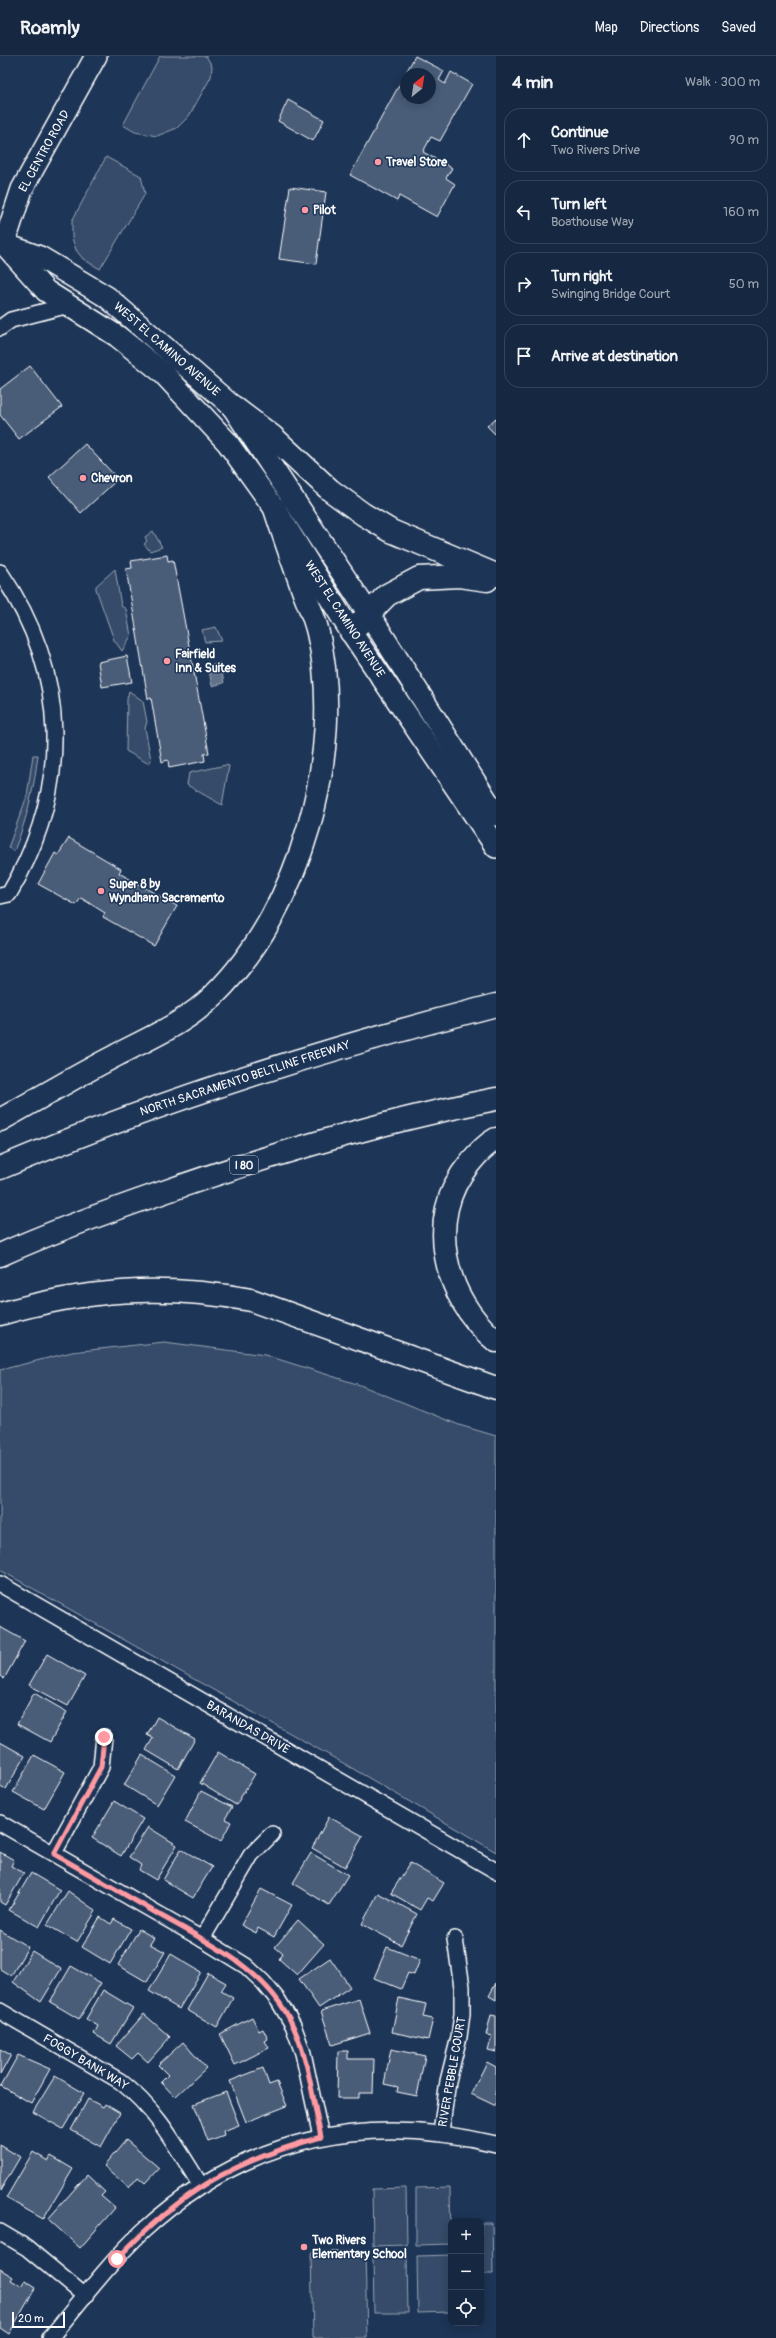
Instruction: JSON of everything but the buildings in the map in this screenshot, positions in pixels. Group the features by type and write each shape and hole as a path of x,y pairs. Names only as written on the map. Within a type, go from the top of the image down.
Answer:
{"highway":[{"path":"232,406 272,436 330,490 363,514 391,531 496,575"},
{"path":"0,1120 113,1057 161,1033 214,996 256,941 280,900 294,872 309,828 316,799 323,754 326,708 318,632 275,509"},
{"path":"351,632 387,595 419,578 459,576 483,579 496,583"},
{"name":"NORTH SACRAMENTO BELTLINE FREEWAY","path":"0,1168 156,1106 240,1077 347,1044 496,1005"},
{"name":"I 80","path":"0,1255 106,1212 219,1173 325,1141 439,1110 496,1099"},
{"path":"496,1139 478,1153 456,1182 448,1203 444,1239 445,1254 457,1293 469,1314 496,1341"},
{"path":"0,1314 59,1298 114,1291 184,1291 224,1295 251,1300 496,1388"}],"main road":[{"name":"EL CENTRO ROAD","path":"2,247 22,189 96,56"},
{"name":"WEST EL CAMINO AVENUE","path":"2,247 46,291 117,336 163,374 227,442 275,509 351,632 496,847"},
{"name":"WEST EL CAMINO AVENUE","path":"2,247 40,257 108,297 232,406 368,614 496,815"}],"street":[{"path":"0,328 11,320 69,305"},
{"path":"0,572 25,614 43,661 54,710 54,741 50,786 45,814 20,877 9,894 0,896"},
{"name":"BARANDAS DRIVE","path":"0,1584 496,1871"},
{"path":"54,1854 101,1767 104,1737"},
{"path":"0,1822 202,1939 246,1966 263,1982 278,2000 293,2025 303,2053 321,2137"},
{"path":"202,1939 251,1855 272,1834"},
{"name":"RIVER PEBBLE COURT","path":"441,2132 448,2081 459,2037 462,2014 462,1987 455,1939"},
{"name":"FOGGY BANK WAY","path":"0,2011 120,2081 138,2095 158,2117 202,2186"},
{"path":"50,2338 142,2232 165,2211 202,2186 253,2159 283,2148 321,2137 358,2132 396,2130 441,2132 496,2144"},
{"path":"0,2232 27,2248 85,2296"}],"shaded area":[{"path":"160,56 206,56 212,66 211,77 189,116 177,128 157,136 135,132 123,125"},
{"path":"106,157 141,176 145,194 100,269 83,259 76,250 72,238 72,221"},
{"path":"153,531 162,547 150,551 144,544 147,541 145,537"},
{"path":"115,569 121,606 126,609 131,636 122,651 114,640 96,589 96,586"},
{"path":"216,627 222,641 205,642 202,630"},
{"path":"220,663 224,683 212,686 208,666"},
{"path":"129,691 143,701 147,722 145,728 151,760 149,764 126,751 127,699"},
{"path":"33,755 38,755 32,792 23,827 14,851 8,848 27,796"},
{"path":"226,765 229,766 222,805 187,785 189,773"},
{"path":"164,1342 265,1355 360,1385 459,1425 496,1436 496,1852 343,1763 0,1570 0,1370 72,1352"},
{"path":"450,2187 451,2218 448,2218 448,2244 416,2245 416,2188"},
{"path":"406,2188 407,2245 373,2246 372,2189"},
{"path":"484,2223 492,2223 493,2274 484,2274"},
{"path":"365,2251 367,2338 313,2338 311,2252"},
{"path":"448,2255 448,2312 418,2313 417,2256"},
{"path":"407,2256 408,2313 374,2313 373,2257"}],"place":[{"name":"Travel Store","path":"378,162"},
{"name":"Pilot","path":"305,210"},
{"name":"Chevron","path":"83,478"},
{"name":"Fairfield Inn & Suites","path":"167,661"},
{"name":"Super 8 by Wyndham Sacramento","path":"101,891"},
{"name":"Two Rivers Elementary School","path":"304,2247"}],"route":[{"path":"104,1737 101,1767 54,1854 202,1939 246,1966 263,1982 278,2000 293,2025 303,2053 321,2137 283,2148 253,2159 202,2186 165,2211 142,2232 117,2259"}]}
